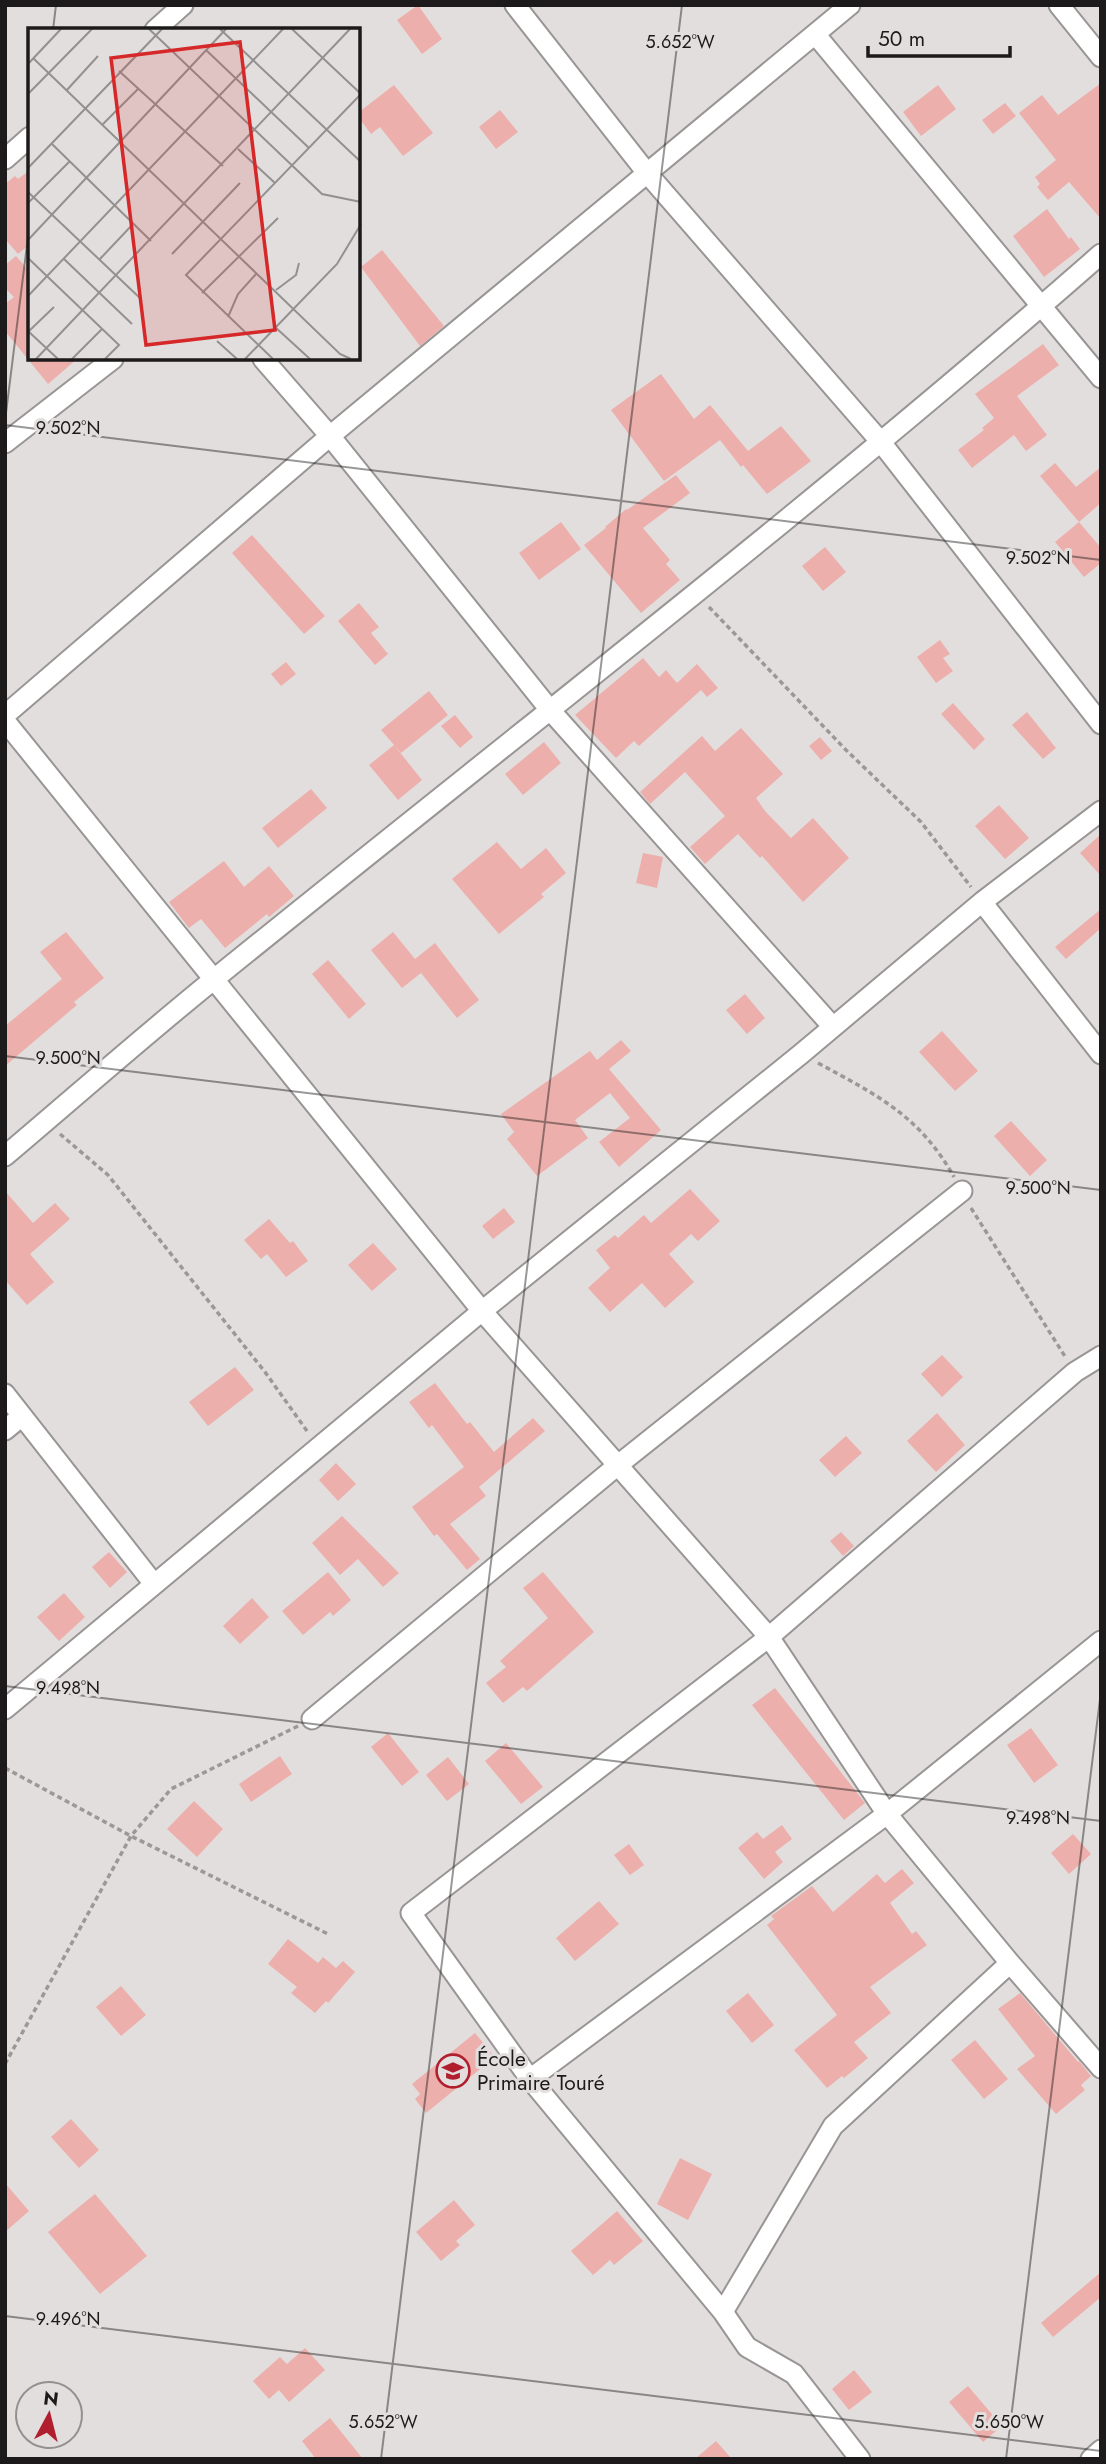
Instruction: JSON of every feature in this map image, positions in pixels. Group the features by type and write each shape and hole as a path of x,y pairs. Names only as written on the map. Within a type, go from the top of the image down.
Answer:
{"street":[{"path":"157,28 183,5"},
{"path":"515,5 647,173 880,442 1101,724"},
{"path":"5,715 330,436 850,5"},
{"path":"1059,5 1101,57"},
{"path":"814,34 1101,379"},
{"path":"5,159 28,139"},
{"path":"5,1156 214,979 880,442 1101,254"},
{"path":"5,443 112,360"},
{"path":"264,360 330,436 550,710 833,1027"},
{"path":"5,722 482,1311 769,1637 887,1814 1010,1964 1101,2068"},
{"path":"5,1709 482,1311 833,1027 982,902 1101,811"},
{"path":"982,902 1101,1054"},
{"path":"312,1719 618,1465 962,1191"},
{"path":"860,2459 794,2374 747,2347 723,2312 530,2079 411,1913 769,1637 1074,1372 1101,1356"},
{"path":"5,1394 154,1584"},
{"path":"5,1430 22,1416"},
{"path":"530,2079 887,1814 1101,1641"},
{"path":"723,2312 833,2126 1010,1964"},
{"path":"1091,2459 1101,2450"}],"path":[{"path":"695,593 846,750 921,822 982,902"},
{"path":"46,1122 108,1175 265,1372 319,1447"},
{"path":"5,2064 131,1836 172,1789 312,1719"},
{"path":"5,1768 131,1836 330,1935"}],"building":[{"path":"418,5 442,39 422,54 397,20"},
{"path":"1101,83 1101,219 1069,182 1048,200 1037,187 1040,184 1035,177 1056,160 1019,113 1042,95 1058,115"},
{"path":"394,85 433,133 403,156 380,127 371,134 360,119 360,111"},
{"path":"938,85 956,109 921,136 903,112"},
{"path":"1005,103 1016,116 993,134 982,120"},
{"path":"500,110 518,132 496,149 479,127"},
{"path":"28,172 28,246 18,254 5,239 5,184 15,176 18,179"},
{"path":"1047,209 1069,239 1071,237 1080,249 1044,277 1013,236"},
{"path":"382,250 444,326 420,346 361,267"},
{"path":"16,256 28,270 28,359 5,331 5,304 14,297 5,288 5,265"},
{"path":"1043,344 1059,365 1017,396 1047,435 1026,451 1014,435 972,468 958,450 984,430 982,428 994,418 975,394"},
{"path":"29,360 76,360 48,384"},
{"path":"661,374 694,419 710,405 748,451 781,426 811,461 767,494 720,440 664,481 611,410"},
{"path":"1055,463 1076,487 1101,467 1101,503 1079,522 1040,476"},
{"path":"676,475 690,493 643,528 670,560 666,564 680,580 641,613 584,545 626,509"},
{"path":"561,522 581,549 539,580 519,553"},
{"path":"1079,522 1101,548 1101,563 1084,577 1055,542"},
{"path":"252,535 325,616 304,634 232,553"},
{"path":"825,547 846,572 823,591 802,566"},
{"path":"359,603 379,627 371,633 388,654 375,665 338,621"},
{"path":"940,640 950,654 943,658 953,671 936,683 917,657"},
{"path":"643,658 659,677 666,670 677,683 697,664 718,688 707,697 701,690 639,746 634,741 616,758 575,715"},
{"path":"286,662 296,674 281,686 271,674"},
{"path":"429,691 448,715 401,753 381,730"},
{"path":"953,703 985,739 974,750 941,714"},
{"path":"1027,712 1056,748 1043,759 1012,725"},
{"path":"455,715 473,737 460,748 441,726"},
{"path":"741,728 783,774 756,798 765,811 791,838 813,818 849,858 803,902 762,856 760,858 738,834 705,864 690,847 725,816 685,772 650,804 640,792 702,736 715,751"},
{"path":"820,737 832,751 821,760 809,746"},
{"path":"544,742 561,763 523,795 505,774"},
{"path":"394,745 422,780 398,800 369,765"},
{"path":"311,789 327,808 278,848 262,828"},
{"path":"999,805 1029,838 1005,859 975,826"},
{"path":"1101,834 1101,876 1080,853"},
{"path":"497,842 521,869 546,848 566,873 541,894 544,897 499,934 452,879"},
{"path":"643,853 663,857 657,888 636,883"},
{"path":"224,861 244,887 269,866 294,896 225,948 201,919 189,928 169,902"},
{"path":"1101,909 1101,928 1066,959 1055,947"},
{"path":"66,932 104,978 74,1002 77,1005 5,1066 5,1026 62,979 40,952"},
{"path":"393,932 415,959 435,943 479,1000 457,1018 421,973 402,988 371,950"},
{"path":"328,960 366,1004 349,1019 312,974"},
{"path":"745,994 765,1018 747,1034 726,1010"},
{"path":"942,1031 978,1071 955,1091 919,1052"},
{"path":"621,1040 631,1051 609,1069 661,1130 619,1167 599,1142 630,1118 610,1093 575,1120 588,1138 537,1176 507,1139 514,1132 501,1114 590,1051 597,1060"},
{"path":"1011,1121 1047,1160 1030,1176 994,1136"},
{"path":"690,1189 720,1221 698,1241 691,1234 669,1254 694,1282 665,1308 642,1283 610,1312 588,1288 610,1268 596,1250 615,1235 618,1238 644,1215 651,1223"},
{"path":"5,1191 33,1223 55,1203 70,1219 30,1254 54,1282 27,1305 5,1280"},
{"path":"504,1208 515,1222 493,1239 482,1226"},
{"path":"269,1219 290,1243 293,1241 308,1261 286,1277 267,1254 261,1259 244,1240"},
{"path":"373,1243 397,1269 372,1291 348,1265"},
{"path":"942,1355 963,1377 942,1397 921,1374"},
{"path":"235,1367 254,1390 208,1426 189,1402"},
{"path":"435,1383 467,1424 470,1422 494,1452 533,1418 545,1431 479,1487 486,1496 450,1524 480,1559 467,1570 437,1534 434,1536 412,1507 464,1467 432,1425 429,1428 409,1402"},
{"path":"937,1413 965,1445 936,1472 907,1441"},
{"path":"846,1436 862,1453 835,1477 819,1460"},
{"path":"336,1463 356,1484 338,1501 319,1480"},
{"path":"342,1516 399,1573 383,1587 358,1559 340,1575 312,1543"},
{"path":"841,1532 854,1546 843,1556 830,1541"},
{"path":"109,1552 127,1572 110,1588 92,1567"},
{"path":"328,1572 351,1600 333,1616 330,1612 303,1635 282,1611"},
{"path":"543,1572 594,1632 527,1691 523,1687 503,1703 486,1683 506,1667 500,1661 548,1618 523,1588"},
{"path":"64,1593 85,1617 59,1641 37,1617"},
{"path":"252,1598 269,1617 240,1644 223,1626"},
{"path":"775,1688 865,1803 844,1820 752,1705"},
{"path":"1031,1728 1058,1765 1034,1783 1007,1745"},
{"path":"388,1733 419,1772 402,1786 371,1747"},
{"path":"506,1743 543,1787 521,1804 485,1761"},
{"path":"280,1756 292,1774 251,1802 239,1784"},
{"path":"448,1757 469,1784 447,1801 426,1775"},
{"path":"194,1801 223,1829 197,1857 167,1829"},
{"path":"782,1825 792,1839 775,1852 783,1862 764,1879 738,1848 757,1832 763,1839"},
{"path":"1073,1834 1091,1854 1069,1874 1051,1853"},
{"path":"629,1844 644,1865 630,1875 614,1855"},
{"path":"902,1869 914,1883 890,1903 912,1934 916,1931 927,1945 870,1987 891,2013 854,2042 868,2058 827,2088 794,2050 837,2015 767,1925 774,1919 771,1916 812,1886 833,1912 877,1874 885,1883"},
{"path":"599,1901 619,1924 575,1961 556,1938"},
{"path":"288,1939 318,1963 323,1957 336,1968 343,1961 355,1972 328,2003 326,2001 315,2013 291,1993 297,1987 268,1964"},
{"path":"121,1986 146,2015 121,2036 96,2007"},
{"path":"748,1993 774,2025 752,2043 726,2011"},
{"path":"1020,1993 1091,2076 1081,2085 1085,2090 1056,2114 1017,2069 1035,2056 998,2009"},
{"path":"475,2033 495,2057 426,2113 415,2099 420,2094 412,2084"},
{"path":"975,2040 1008,2079 984,2099 951,2060"},
{"path":"71,2119 99,2150 79,2168 51,2137"},
{"path":"680,2158 712,2174 688,2220 657,2204"},
{"path":"5,2183 29,2211 5,2232"},
{"path":"95,2194 147,2256 100,2294 48,2232"},
{"path":"454,2200 475,2225 456,2241 460,2245 441,2261 416,2232"},
{"path":"617,2211 643,2241 614,2265 610,2260 593,2275 571,2251"},
{"path":"1101,2272 1101,2297 1053,2337 1041,2323"},
{"path":"305,2348 325,2370 289,2402 279,2390 269,2399 253,2381 280,2357 287,2364"},
{"path":"854,2370 872,2392 849,2410 832,2389"},
{"path":"968,2386 1002,2426 983,2442 949,2402"},
{"path":"330,2418 363,2459 316,2459 302,2441"},
{"path":"716,2441 732,2459 695,2459"}],"place":[{"name":"École Primaire Touré","path":"453,2071"}]}
